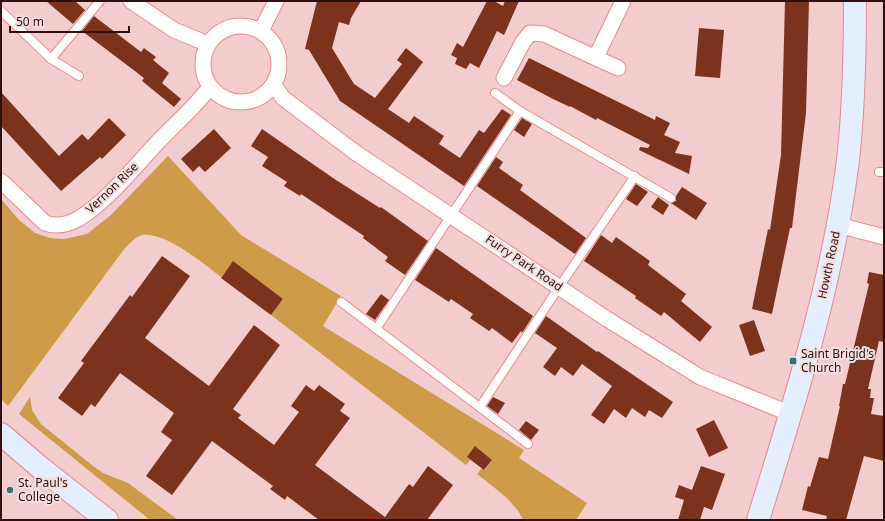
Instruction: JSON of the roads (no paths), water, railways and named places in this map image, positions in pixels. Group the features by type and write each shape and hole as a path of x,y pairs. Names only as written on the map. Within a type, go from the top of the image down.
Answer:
{"main road":[{"name":"Howth Road","path":"758,520 818,320 838,225 847,166 855,39 855,1"},
{"path":"1,434 42,469 107,520"}],"street":[{"path":"131,1 174,30 208,44"},
{"path":"261,31 276,1"},
{"path":"596,57 623,1"},
{"path":"239,25 250,26 261,31 271,39 277,49 280,62 279,74 274,85 265,94 254,101 242,103 230,101 219,95 210,87 205,76 203,65 208,44 217,34 227,28 239,25"},
{"path":"504,78 523,42 530,33 544,34 618,68"},
{"name":"Furry Park Road","path":"274,85 283,98 356,153 607,319 700,377 791,414"},
{"name":"Vernon Rise","path":"1,181 45,223 65,225 77,220 92,209 160,140 184,118 210,87"},
{"path":"838,225 884,237"}],"lane":[{"path":"51,59 100,1"},
{"path":"1,11 51,59 80,76"},
{"path":"495,93 520,112 672,198"},
{"path":"376,329 520,112"},
{"path":"480,407 559,287 635,176"},
{"path":"341,302 528,444"}],"place":[{"name":"Saint Brigid's Church","path":"793,361"},
{"name":"St. Paul's College","path":"10,490"}]}
